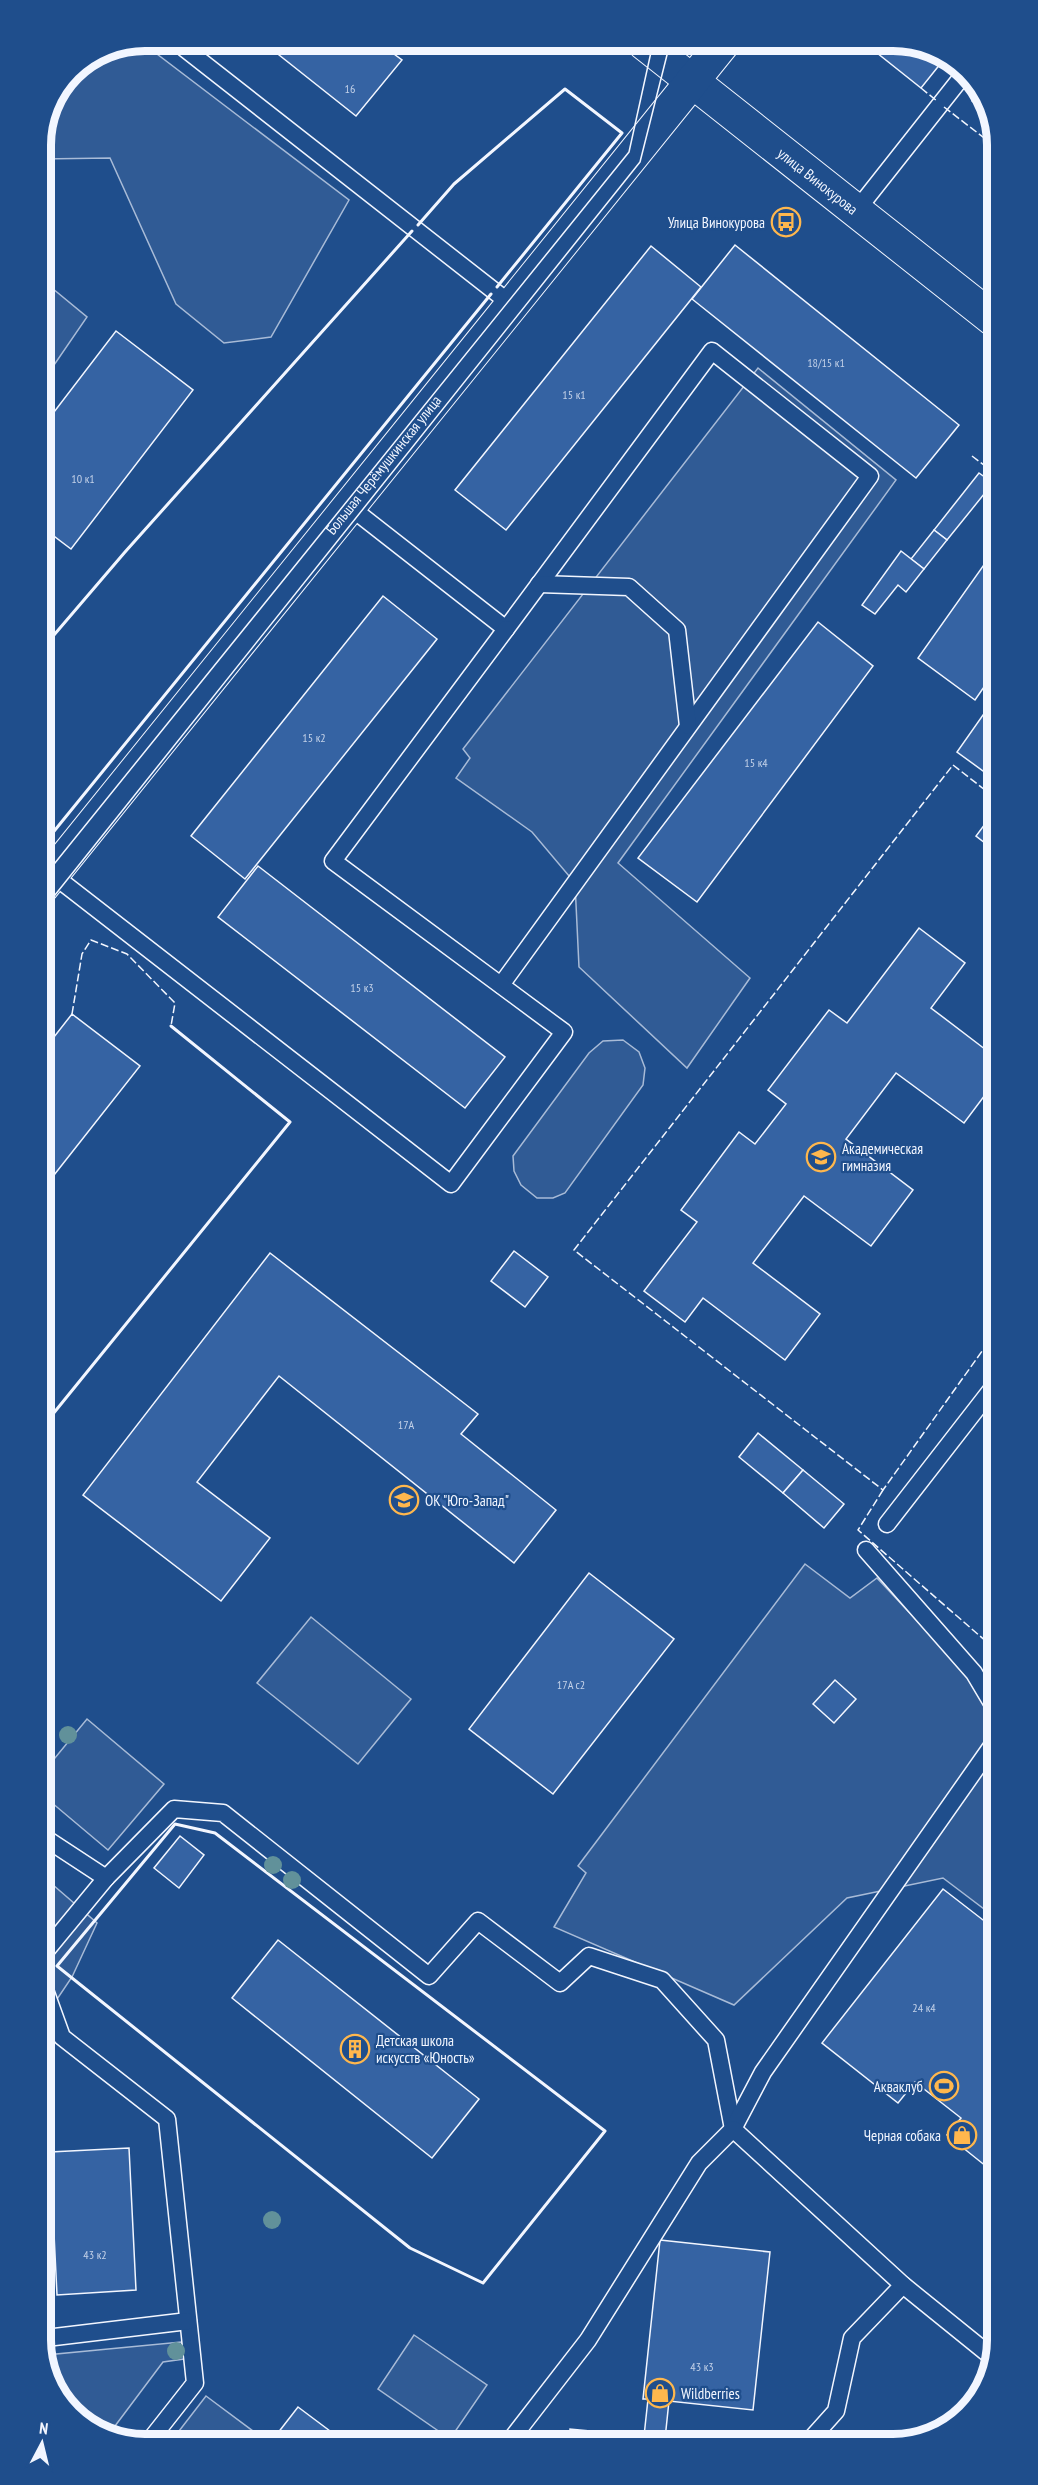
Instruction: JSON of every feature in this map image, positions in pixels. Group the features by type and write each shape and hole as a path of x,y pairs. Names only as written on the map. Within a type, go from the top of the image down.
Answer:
{"main road":[{"name":"улица Винокурова","path":"654,51 987,314"},
{"name":"Большая Черёмушкинская улица","path":"51,877 717,51"}],"lane":[{"path":"188,51 513,305"},
{"path":"855,211 961,79"},
{"path":"51,883 451,1184 564,1032 333,861 712,351 870,476 501,985"},
{"path":"350,507 506,629"},
{"path":"539,584 629,587 677,630 688,726"},
{"path":"887,1524 987,1395"},
{"path":"866,1550 974,1673 987,1695"},
{"path":"515,2434 588,2340 699,2163 733,2129 763,2072 987,1753"},
{"path":"51,1945 106,1878 174,1809 223,1813 429,1976 478,1921 560,1983 589,1956 662,1980 716,2040 733,2129 903,2284 986,2352"},
{"path":"51,1842 106,1878"},
{"path":"51,2007 62,2037 167,2119 195,2383 155,2434"},
{"path":"815,2434 836,2411 852,2338 903,2284"},
{"path":"51,2337 188,2321"}],"shaded area":[{"path":"153,51 349,200 271,337 224,343 176,304 110,158 51,159 54,120 70,88 83,74 115,56"},
{"path":"51,287 87,317 51,369"},
{"path":"758,368 896,480 618,863 750,978 687,1068 579,967 575,883 532,832 456,778 470,758 463,749"},
{"path":"623,1040 639,1052 645,1068 643,1085 565,1193 553,1198 537,1198 521,1185 514,1171 513,1156 589,1053 603,1041"},
{"path":"805,1564 850,1598 877,1578 987,1695 987,1911 943,1878 847,1898 734,2005 554,1927 586,1873 578,1866"},
{"path":"311,1617 411,1699 358,1764 257,1683"},
{"path":"87,1719 164,1784 108,1850 51,1802 51,1763"},
{"path":"51,1883 97,1923 72,1977 51,2008"},
{"path":"414,2335 487,2385 453,2434 443,2434 378,2389"},
{"path":"181,2342 186,2351 184,2359 163,2362 113,2428 78,2407 64,2387 56,2370 52,2354"},
{"path":"206,2396 257,2434 177,2434"}],"building":[{"path":"274,51 390,51 402,60 356,116"},
{"path":"875,51 912,53 940,64 921,88"},
{"path":"735,245 959,425 916,478 692,299"},
{"path":"651,246 701,287 506,530 455,490"},
{"path":"116,331 193,390 71,549 51,534 51,416"},
{"path":"979,473 987,479 987,490 947,540 934,530"},
{"path":"934,530 947,540 924,569 911,559"},
{"path":"901,551 924,569 906,592 898,585 875,614 862,605"},
{"path":"987,560 987,683 975,700 918,658"},
{"path":"383,596 437,639 245,879 191,836"},
{"path":"818,622 873,666 697,902 638,858"},
{"path":"983,715 987,718 987,774 957,752"},
{"path":"987,821 987,845 976,836"},
{"path":"258,866 505,1057 465,1108 218,917"},
{"path":"919,928 965,963 931,1008 987,1051 987,1092 964,1123 896,1073 846,1139 913,1190 871,1246 804,1196 753,1263 820,1314 785,1360 703,1298 685,1322 644,1291 697,1222 681,1210 739,1132 755,1144 786,1104 768,1090 829,1010 847,1023"},
{"path":"72,1014 140,1066 51,1179 51,1041"},
{"path":"514,1251 548,1277 525,1307 491,1281"},
{"path":"270,1253 478,1414 461,1434 556,1510 514,1563 279,1376 197,1482 270,1538 221,1601 83,1495"},
{"path":"758,1433 803,1470 783,1493 739,1457"},
{"path":"803,1470 844,1504 824,1528 783,1493"},
{"path":"589,1573 674,1639 553,1794 469,1729"},
{"path":"835,1680 856,1699 834,1723 813,1704"},
{"path":"180,1836 204,1855 179,1888 154,1868"},
{"path":"943,1889 987,1923 987,2167 947,2135 961,2118 915,2082 898,2103 822,2043"},
{"name":"Детская школа искусств «Юность»","path":"278,1940 479,2099 432,2158 232,1998"},
{"path":"129,2148 136,2290 57,2295 51,2152"},
{"path":"660,2240 770,2252 753,2410 669,2401 666,2434 644,2434 648,2399 643,2399"},
{"path":"298,2407 334,2434 277,2434"},
{"path":"570,2429 623,2434 570,2434"}],"tram line":[{"path":"51,868 629,152 651,51"},
{"path":"51,900 640,162 668,51"}],"fence":[{"path":"921,88 937,101"},
{"path":"944,107 987,140"},
{"path":"972,456 987,467"},
{"path":"987,792 953,765 574,1250 883,1490 987,1344"},
{"path":"72,1014 82,954 91,940 127,954 175,1003 171,1026"},
{"path":"883,1490 858,1530 987,1642"}],"wall":[{"path":"418,225 454,184 565,89 622,133 497,287"},
{"path":"51,638 125,552 412,231"},
{"path":"51,835 491,294"},
{"path":"51,1416 290,1122 171,1026"},
{"path":"175,1824 215,1833 605,2131 483,2283 410,2248 57,1966 175,1824"}],"place":[{"name":"Улица Винокурова","path":"786,222"},
{"name":"Академическая гимназия","path":"821,1157"},
{"name":"ОК \"Юго-Запад\"","path":"404,1500"},
{"name":"Детская школа искусств «Юность»","path":"355,2049"},
{"name":"Акваклуб","path":"944,2086"},
{"name":"Черная собака","path":"962,2135"},
{"name":"Wildberries","path":"660,2393"}]}
